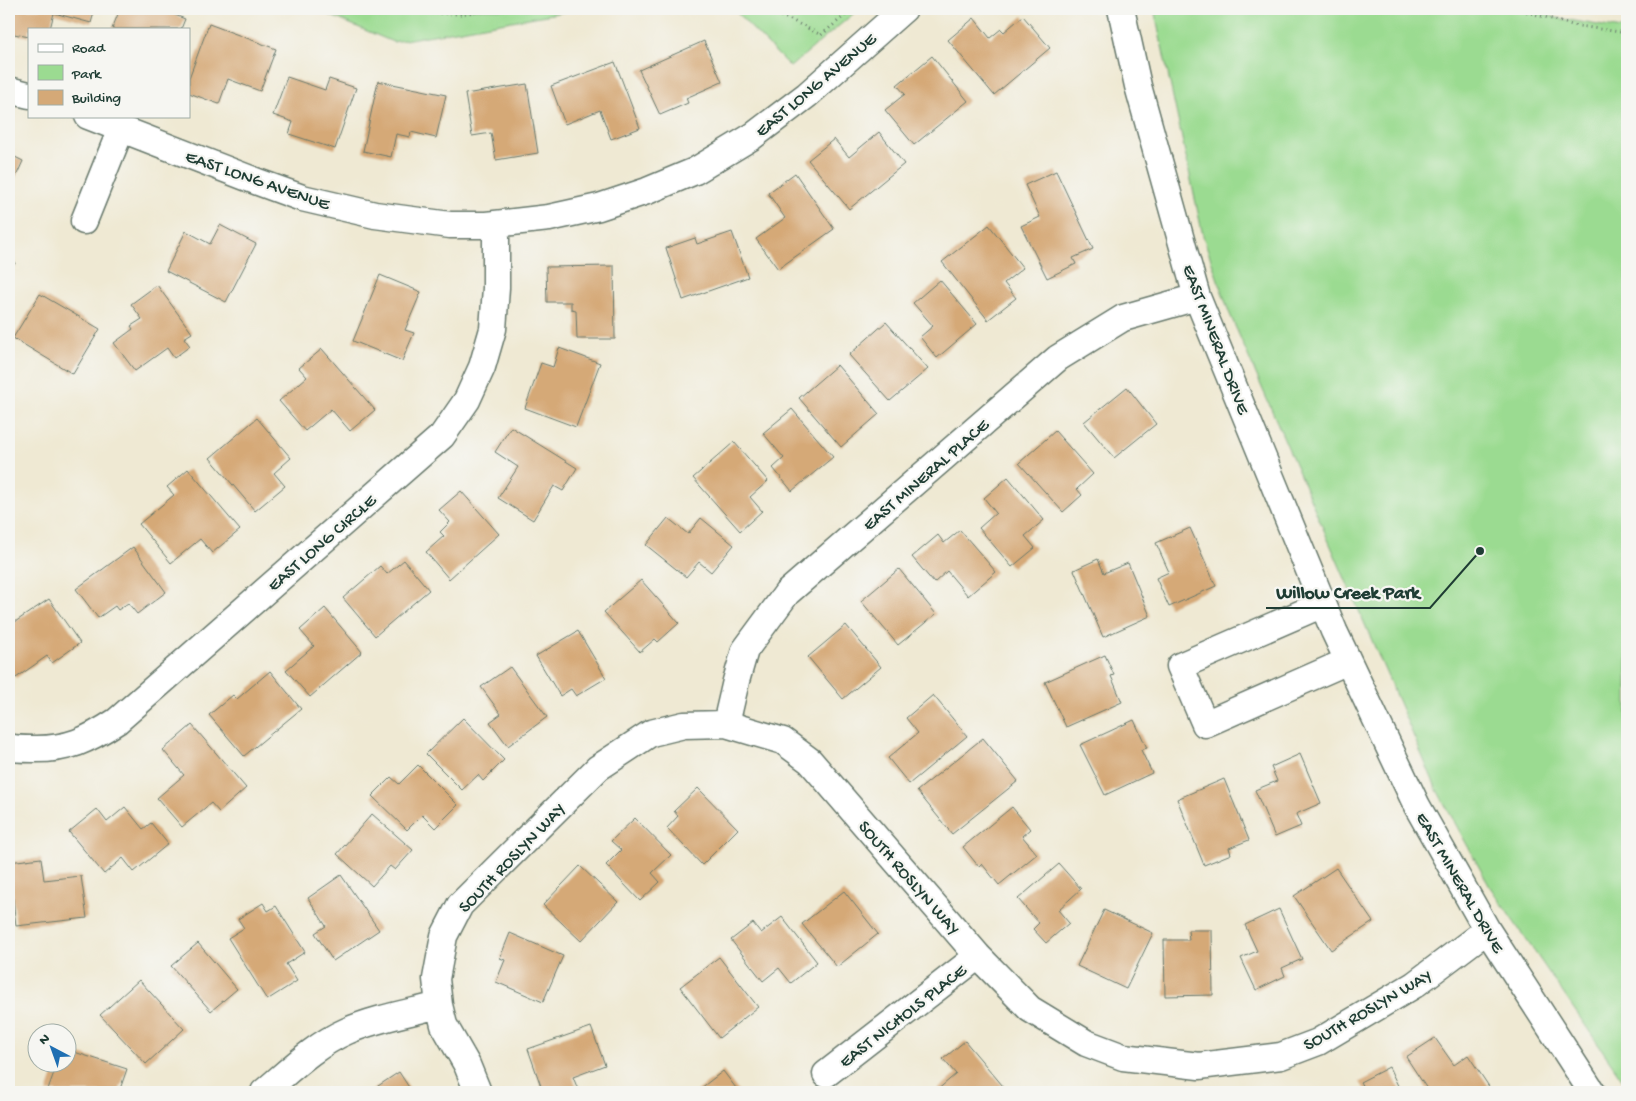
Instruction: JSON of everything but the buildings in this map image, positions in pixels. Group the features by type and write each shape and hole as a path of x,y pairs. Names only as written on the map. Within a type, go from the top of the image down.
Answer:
{"street":[{"name":"EAST LONG AVENUE","path":"93,118 302,198 375,215 450,225 496,224 549,218 599,206 648,191 695,171 753,136 807,95 904,9"},
{"name":"EAST MINERAL DRIVE","path":"1121,9 1138,86 1197,297 1323,604 1417,806 1487,930 1592,1092"},
{"path":"9,90 28,95"},
{"path":"84,221 121,129"},
{"name":"EAST LONG CIRCLE","path":"9,747 50,750 82,742 117,721 442,436 470,392 482,367 493,329 496,288 496,224"},
{"name":"EAST MINERAL PLACE","path":"726,724 745,650 787,594 1058,358 1123,318 1197,297"},
{"path":"1323,604 1180,666 1201,716 1205,724 1348,661"},
{"name":"SOUTH ROSLYN WAY","path":"478,1092 467,1065 444,1025 436,980 444,936 460,905 598,768 650,733 684,725 726,724 782,741 810,761 978,956 1030,1008 1086,1043 1123,1057 1199,1066 1280,1056 1318,1042 1414,985 1487,930"},
{"name":"EAST NICHOLS PLACE","path":"826,1074 978,956"},
{"path":"264,1092 307,1055 348,1030 439,1005"}],"path":[{"path":"385,9 420,13 460,14 498,9"},
{"path":"762,9 791,20 821,35 853,9"},
{"path":"1517,9 1572,26 1627,33"}],"green space":[{"path":"315,9 580,9 393,42"},
{"path":"733,9 859,9 790,67"},
{"path":"1154,9 1529,9 1557,18 1627,30 1627,1086 1490,887 1437,790 1229,312 1203,236"}],"place":[{"name":"Willow Creek Park","path":"1480,551"}]}
